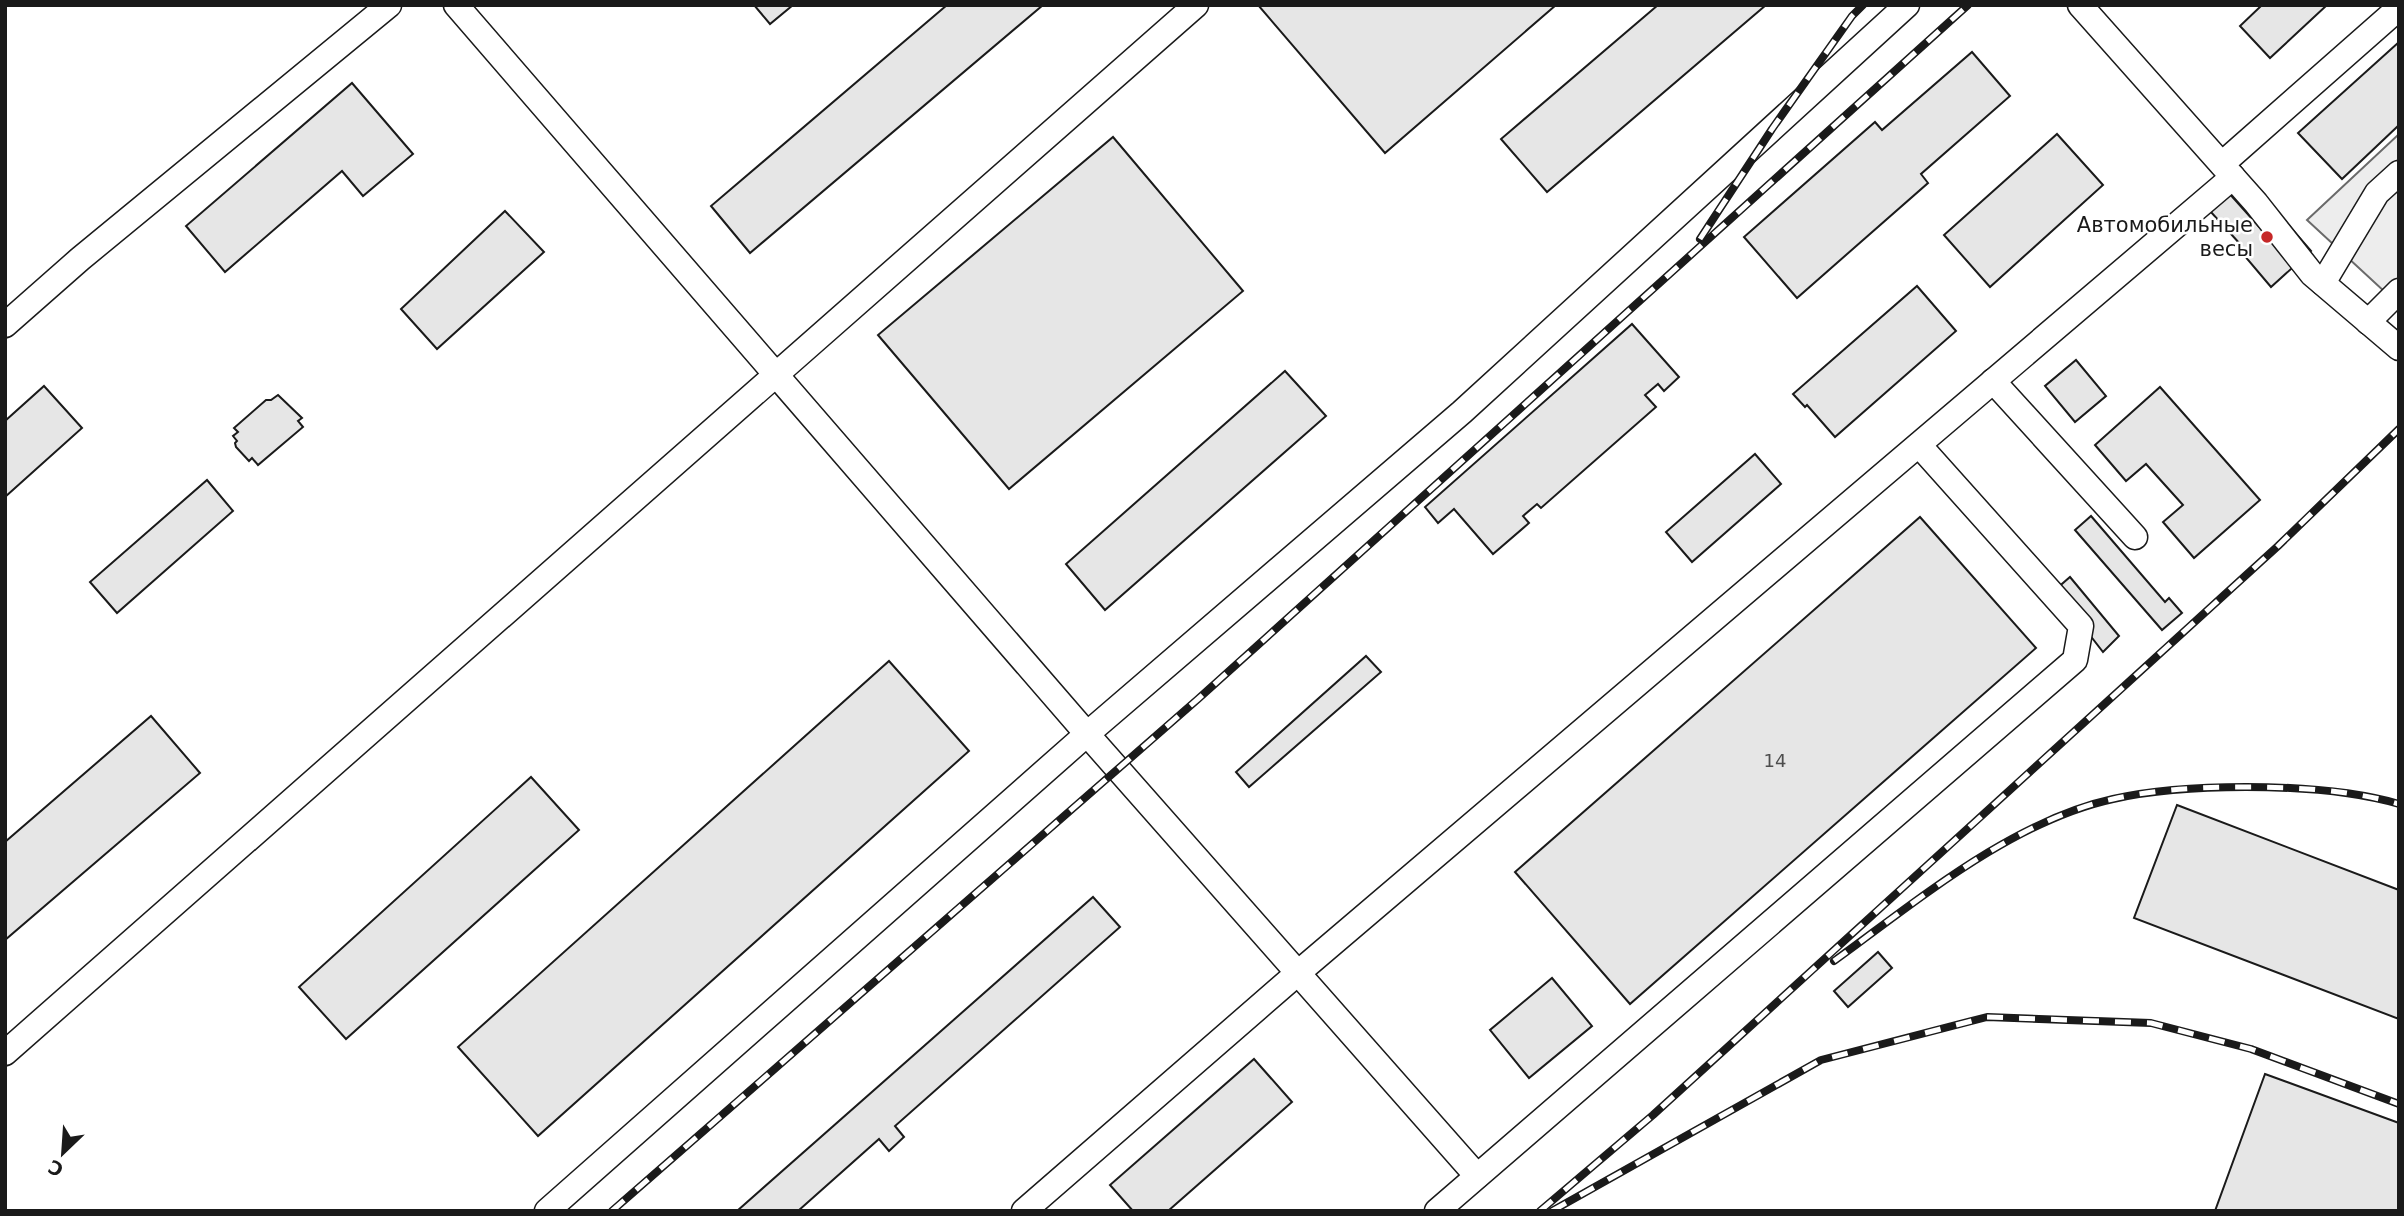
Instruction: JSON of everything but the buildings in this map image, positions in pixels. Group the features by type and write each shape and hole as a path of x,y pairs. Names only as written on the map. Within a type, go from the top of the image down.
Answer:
{"lane":[{"path":"5,325 80,259 389,5"},
{"path":"457,5 1087,734 1477,1176"},
{"path":"5,1053 1196,5"},
{"path":"547,1211 1087,734 1462,412 1907,5"},
{"path":"2080,5 2228,170 2312,274 2399,348"},
{"path":"1024,1211 1299,972 1993,381 2228,170 2399,8"},
{"path":"2323,284 2377,193 2399,173"},
{"path":"2368,322 2399,291"},
{"path":"1993,381 2135,537"},
{"path":"1437,1211 2075,660 2081,626 1919,445"}],"shaded area":[{"path":"2399,134 2399,305 2307,220"}],"railway":[{"path":"1700,239 1772,129 1852,16 1863,5"},
{"path":"612,1211 1198,699 1968,5"},
{"path":"1540,1211 1653,1115 2278,546 2399,429"},
{"path":"1834,961 1932,889 2002,844 2038,825 2113,799 2179,789 2265,787 2343,792 2399,804"},
{"path":"1552,1211 1821,1060 1987,1017 2151,1023 2251,1049 2399,1104"}],"place":[{"name":"Автомобильные весы","path":"2267,237"}]}
